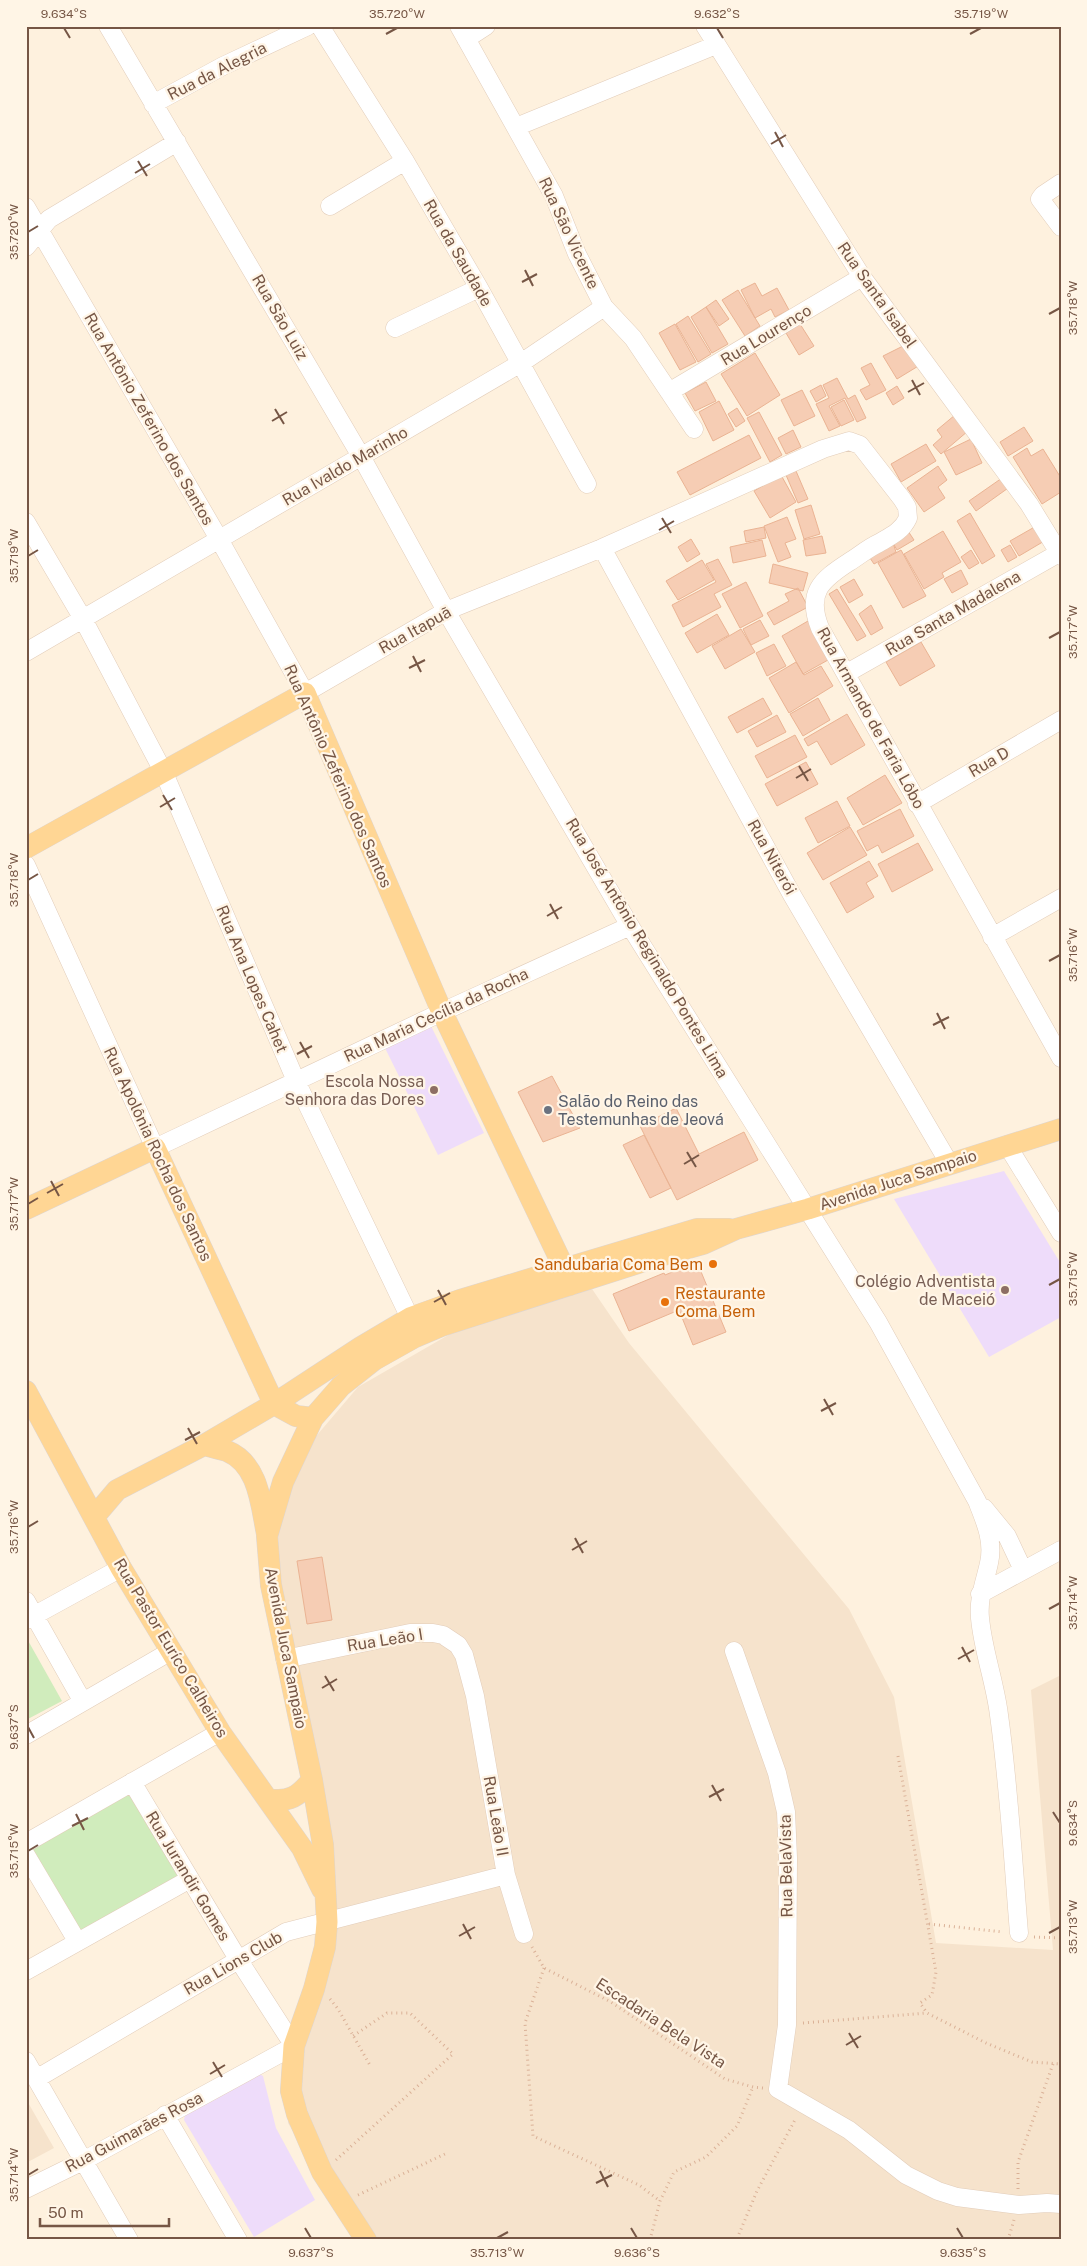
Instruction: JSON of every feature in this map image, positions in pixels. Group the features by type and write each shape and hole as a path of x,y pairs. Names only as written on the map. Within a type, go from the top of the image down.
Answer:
{"main road":[{"name":"Rua Itapuã","path":"26,848 305,693"},
{"name":"Rua Antônio Zeferino dos Santos","path":"305,693 442,1012 567,1277"},
{"name":"Avenida Juca Sampaio","path":"94,1517 117,1490 204,1445 274,1404 361,1346 410,1318 460,1300 660,1256 703,1244 736,1230 1061,1129"},
{"name":"Rua Maria Cecília da Rocha","path":"26,1209 155,1148"},
{"name":"Rua Apolônia Rocha dos Santos","path":"155,1148 274,1404"},
{"name":"Avenida Juca Sampaio","path":"366,2240 322,2172 297,2114 292,2091 294,2046 314,1989 325,1947 328,1922 323,1846 312,1780 285,1659 272,1585 267,1536 283,1482 313,1418 341,1386 374,1360 415,1337 567,1277"},
{"name":"Rua Pastor Euríco Calheiros","path":"26,1391 121,1568 220,1732 302,1848 326,1898"},
{"path":"274,1404 296,1416 313,1418"},
{"path":"204,1445 229,1452 250,1471 258,1490 267,1536"},
{"path":"81,1493 117,1490"},
{"path":"268,1799 276,1801 294,1798 301,1794 312,1780"}],"street":[{"name":"Rua São Luiz","path":"108,26 362,458 446,611"},
{"name":"Rua da Alegria","path":"153,104 223,66 308,26"},
{"name":"Rua da Saudade","path":"320,26 404,161 479,288 586,484"},
{"path":"462,33 486,26"},
{"name":"Rua Santa Isabel","path":"705,26 862,277 1028,504 1060,555"},
{"name":"Rua São Vicente","path":"462,33 554,196 577,254 604,307 633,338 694,429"},
{"path":"516,127 716,45"},
{"path":"26,247 49,219 177,142"},
{"path":"330,206 404,161"},
{"path":"1061,183 1043,194 1040,199 1061,227"},
{"name":"Rua Antônio Zeferino dos Santos","path":"26,207 219,539 305,693"},
{"name":"Rua Lourenço","path":"669,392 862,277"},
{"path":"395,328 479,288"},
{"name":"Rua Ivaldo Marinho","path":"26,652 362,458 521,363 604,307"},
{"name":"Rua Armando de Faria Lôbo","path":"823,450 849,441 860,445 902,499 909,514 905,524 899,530 834,572 822,582 816,592 814,614 917,804 1061,1058"},
{"name":"Rua Itapuã","path":"305,693 446,611 602,548 823,450"},
{"path":"26,522 82,620 164,772"},
{"name":"Rua Niterói","path":"602,548 792,895 949,1163"},
{"name":"Rua Santa Madalena","path":"847,673 1060,555"},
{"name":"Rua José Antônio Reginaldo Pontes Lima","path":"446,611 630,926 878,1322 977,1501 988,1527 990,1547 990,1562 980,1594 980,1617 999,1714 1009,1803 1019,1933"},
{"name":"Rua D","path":"917,804 1061,720"},
{"name":"Rua Ana Lopes Cahet","path":"164,772 296,1081 410,1318"},
{"name":"Rua Apolônia Rocha dos Santos","path":"26,865 155,1148"},
{"path":"992,937 1061,898"},
{"name":"Rua Maria Cecília da Rocha","path":"155,1148 442,1012 630,926"},
{"path":"1007,1145 1061,1232"},
{"path":"977,1501 994,1518 1007,1536 1023,1570"},
{"path":"980,1594 1061,1550"},
{"path":"83,1702 29,1612 121,1568"},
{"name":"Rua Leão I","path":"285,1659 410,1633 433,1633 451,1639 464,1655 474,1696"},
{"path":"26,1735 171,1651"},
{"name":"Rua BelaVista","path":"734,1651 777,1773 786,1812 788,1858 787,2025 778,2089"},
{"name":"Rua Leão II","path":"474,1696 506,1875 524,1934"},
{"path":"26,1843 220,1732"},
{"name":"Rua Jurandir Gomes","path":"132,1782 238,1959 294,2046"},
{"path":"26,1855 77,1941"},
{"name":"Rua Lions Club","path":"36,2079 286,1932 328,1922 375,1907 506,1875"},
{"path":"26,1971 190,1879"},
{"name":"Rua Guimarães Rosa","path":"26,2189 83,2161 294,2046"},
{"path":"26,2061 129,2240"},
{"path":"778,2089 849,2130 906,2175 938,2191 957,2197 1019,2205 1046,2202 1061,2204"},
{"path":"165,2115 238,2240"},
{"path":"346,2211 360,2240"}],"path":[{"path":"898,1756 936,1972 932,1995 920,2003 927,2013 986,2043 1032,2062 1061,2064"},
{"path":"929,1924 1019,1933 1037,1938 1061,1938"},
{"path":"524,1934 544,1968 525,2023 533,2136 638,2185 660,2201"},
{"name":"Escadaria Bela Vista","path":"544,1968 612,2002 726,2079 752,2087 778,2089"},
{"path":"314,1989 332,2001 371,2067"},
{"path":"322,2172 453,2054 410,2013 387,2013 353,2036"},
{"path":"787,2025 927,2013"},
{"path":"1019,2205 1018,2162 1053,2064"},
{"path":"650,2240 660,2201 674,2172 706,2157 737,2126 752,2087"},
{"path":"739,2234 756,2191 803,2104"},
{"path":"346,2211 445,2154"}],"shaded area":[{"name":"Escola Nossa Senhora das Dores","path":"431,1026 484,1133 438,1155 385,1048"},
{"name":"Colégio Adventista de Maceió","path":"1004,1171 1061,1264 1061,1317 989,1357 894,1199"},
{"path":"590,1286 629,1343 849,1609 894,1697 936,1943 1053,1950 1031,1690 1061,1675 1061,2240 363,2240 346,2222 288,2123 288,2063 322,1932 321,1854 287,1635 275,1516 306,1448 358,1387 471,1322"},
{"path":"255,2072 263,2076 276,2128 315,2200 254,2237 184,2120 186,2111"},
{"path":"26,2099 54,2148 26,2163"}],"green space":[{"path":"26,1637 62,1701 26,1720"},
{"path":"133,1792 181,1877 76,1935 28,1850"}],"building":[{"path":"755,283 762,296 777,288 789,310 775,317 771,309 755,318 741,290"},
{"path":"738,290 760,326 745,336 722,300"},
{"path":"716,300 729,319 719,326 706,307"},
{"path":"706,307 728,344 712,353 691,317"},
{"path":"688,316 711,354 698,362 676,324"},
{"path":"675,324 696,362 680,370 659,333"},
{"path":"800,324 814,346 799,355 786,333"},
{"path":"905,345 920,365 897,379 883,356"},
{"path":"755,353 780,395 747,416 721,374"},
{"path":"871,363 886,390 866,400 860,390 870,385 861,368"},
{"path":"837,378 848,399 855,395 866,418 857,422 845,398 829,406 840,426 829,431 816,404 829,398 823,385"},
{"path":"706,382 716,401 695,411 685,393"},
{"path":"821,385 826,396 816,402 810,391"},
{"path":"897,386 904,398 893,405 886,393"},
{"path":"802,390 815,416 794,426 781,400"},
{"path":"844,400 854,420 841,426 831,407"},
{"path":"719,401 734,430 713,441 699,412"},
{"path":"737,408 745,421 736,427 728,414"},
{"path":"759,412 782,455 770,462 747,418"},
{"path":"955,415 968,431 941,454 933,445 942,437 937,430"},
{"path":"1024,427 1033,441 1008,456 1000,442"},
{"path":"793,430 801,447 786,454 778,438"},
{"path":"749,435 761,458 690,495 677,472"},
{"path":"971,439 982,463 956,475 944,452"},
{"path":"926,444 936,461 901,482 891,464"},
{"path":"1027,448 1031,456 1043,449 1061,478 1061,492 1042,504 1013,457"},
{"path":"938,466 947,480 938,487 945,498 924,512 907,488"},
{"path":"796,471 808,499 798,503 786,475"},
{"path":"781,475 796,502 770,518 754,491"},
{"path":"1002,478 1011,486 976,511 969,501"},
{"path":"811,505 820,534 804,539 795,510"},
{"path":"970,513 995,556 982,564 957,521"},
{"path":"787,517 796,539 785,543 791,557 778,562 764,526"},
{"path":"1038,525 1046,540 1019,556 1010,541"},
{"path":"764,527 766,538 746,542 744,531"},
{"path":"906,528 914,540 897,550 890,538"},
{"path":"943,531 961,562 942,573 944,577 924,589 904,554"},
{"path":"822,536 826,553 806,556 803,540"},
{"path":"691,539 700,554 687,562 678,547"},
{"path":"762,540 766,556 733,563 730,547"},
{"path":"892,540 896,552 874,564 868,555"},
{"path":"1010,545 1017,557 1008,562 1001,550"},
{"path":"901,550 926,596 903,608 878,563"},
{"path":"971,550 979,563 969,569 961,557"},
{"path":"718,559 732,585 714,594 721,607 683,627 672,605 716,582 706,564"},
{"path":"702,560 714,580 678,600 666,581"},
{"path":"773,564 808,573 803,591 769,583"},
{"path":"961,570 968,584 952,593 944,579"},
{"path":"854,579 863,595 849,603 840,587"},
{"path":"746,582 763,616 740,628 722,594"},
{"path":"798,588 808,607 774,625 767,613 789,601 785,594"},
{"path":"837,589 866,636 857,641 829,594"},
{"path":"871,605 883,628 871,635 859,614"},
{"path":"717,614 729,635 697,653 685,633"},
{"path":"760,620 769,636 751,645 743,629"},
{"path":"808,621 828,660 803,674 782,636"},
{"path":"741,629 755,652 725,669 712,646"},
{"path":"921,642 935,666 900,686 886,662"},
{"path":"774,644 786,666 767,676 756,653"},
{"path":"796,662 804,675 821,666 833,686 789,713 769,678"},
{"path":"763,698 772,714 737,733 728,717"},
{"path":"818,698 830,720 803,736 790,714"},
{"path":"847,714 865,745 831,765 817,741 808,746 804,739"},
{"path":"777,715 786,732 757,747 748,731"},
{"path":"795,735 807,757 767,778 755,756"},
{"path":"806,762 818,784 777,806 765,784"},
{"path":"885,775 902,803 863,825 847,798"},
{"path":"837,801 850,826 818,843 805,818"},
{"path":"900,809 914,836 882,853 878,845 867,851 857,831"},
{"path":"850,827 867,855 823,880 807,853"},
{"path":"918,843 933,870 892,892 878,864"},
{"path":"869,861 878,876 866,883 874,897 847,913 830,883"},
{"name":"Salão do Reino das Testemunhas de Jeová","path":"552,1076 580,1128 543,1142 518,1092"},
{"path":"676,1108 699,1154 744,1132 758,1160 677,1200 640,1126"},
{"path":"644,1135 671,1188 650,1198 623,1145"},
{"name":"Restaurante Coma Bem","path":"697,1262 726,1332 693,1345 679,1310 629,1331 613,1294"},
{"path":"322,1557 332,1620 307,1624 297,1561"}],"place":[{"name":"Escola Nossa Senhora das Dores","path":"434,1090"},
{"name":"Salão do Reino das Testemunhas de Jeová","path":"548,1110"},
{"name":"Sandubaria Coma Bem","path":"713,1264"},
{"name":"Colégio Adventista de Maceió","path":"1005,1290"},
{"name":"Restaurante Coma Bem","path":"665,1302"}]}
